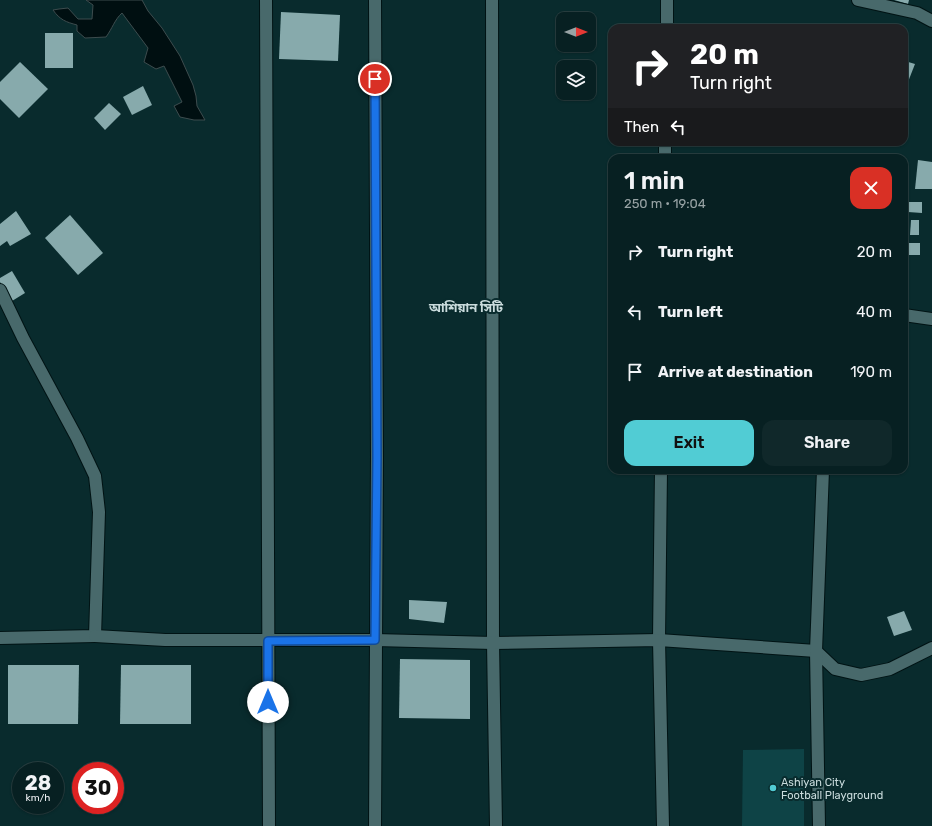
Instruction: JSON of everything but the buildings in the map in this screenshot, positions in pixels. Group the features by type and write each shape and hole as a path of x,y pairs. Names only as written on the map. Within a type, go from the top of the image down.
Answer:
{"street":[{"path":"266,0 269,826"},
{"path":"375,0 377,457 375,826"},
{"path":"492,0 493,643 496,826"},
{"path":"667,0 667,24"},
{"path":"858,0 917,13 932,21"},
{"path":"0,290 23,338 77,438 95,476 100,512 95,636"},
{"path":"908,316 932,319"},
{"path":"661,474 659,640 662,826"},
{"path":"819,826 816,651 823,474"},
{"path":"0,638 95,636 165,640 375,640 493,643 659,640 816,651 835,669 861,676 890,669 932,648"}],"shaded area":[{"path":"86,0 142,0 148,11 162,28 180,56 193,85 197,106 205,120 194,120 180,117 174,106 182,102 164,66 156,69 144,62 148,48 122,13 117,18 106,37 85,38 77,31 77,25 64,20 53,10 68,8 78,19 92,19 93,5"},
{"name":"Ashiyan City Football Playground","path":"804,749 804,826 742,826 743,750"}],"place":[{"name":"Ashiyan City Football Playground","path":"773,788"}],"district":[{"name":"আশিয়ান সিটি","path":"466,307"}],"route":[{"path":"268,702 268,641 375,640 377,457 375,79"}]}
